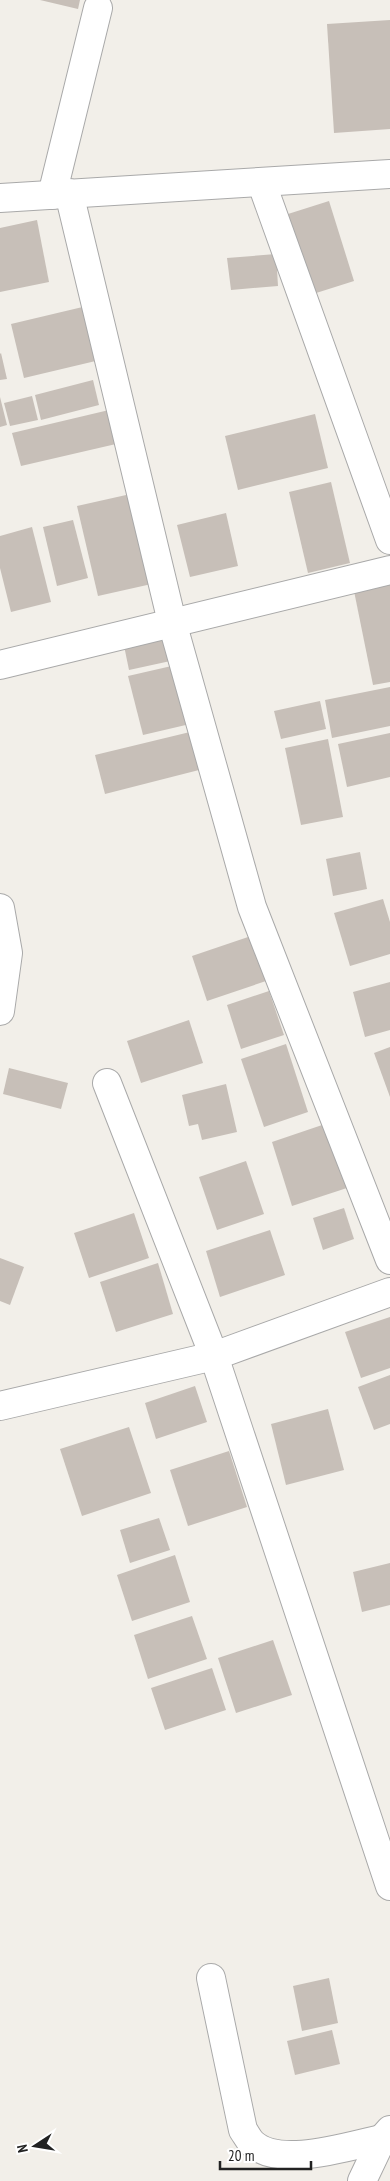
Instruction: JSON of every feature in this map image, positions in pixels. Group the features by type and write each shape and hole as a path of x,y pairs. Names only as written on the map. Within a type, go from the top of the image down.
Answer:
{"street":[{"path":"98,8 60,194 172,622 252,907 390,1260"},
{"path":"0,198 196,185 262,184 390,174"},
{"path":"262,184 390,540"},
{"path":"0,665 390,570"},
{"path":"0,908 8,953 0,1011"},
{"path":"107,1083 214,1356 390,1886"},
{"path":"0,1406 214,1356 390,1292"},
{"path":"211,1978 243,2130 252,2143 272,2154 293,2157 386,2134"},
{"path":"362,2181 386,2134"}],"building":[{"path":"40,0 80,0 78,9"},
{"path":"390,20 390,129 334,133 327,24"},
{"path":"329,201 354,281 313,294 288,214"},
{"path":"37,220 49,282 0,292 0,228"},
{"path":"276,254 278,286 231,290 227,258"},
{"path":"91,305 104,359 24,378 11,324"},
{"path":"0,354 7,379 0,380"},
{"path":"93,380 99,405 41,420 35,395"},
{"path":"32,396 38,420 10,426 4,403"},
{"path":"0,397 7,425 0,427"},
{"path":"109,410 116,444 21,466 12,433"},
{"path":"315,414 328,468 238,490 225,436"},
{"path":"331,482 350,563 308,573 289,492"},
{"path":"135,493 156,583 98,596 77,506"},
{"path":"226,513 238,566 190,577 177,525"},
{"path":"73,520 88,578 57,586 43,527"},
{"path":"32,527 51,602 11,612 0,568 0,536"},
{"path":"390,584 390,682 373,685 354,591"},
{"path":"168,626 175,660 129,670 122,636"},
{"path":"176,665 190,724 143,735 128,676"},
{"path":"390,687 390,726 332,738 325,700"},
{"path":"320,701 326,729 281,739 274,711"},
{"path":"190,732 199,770 105,794 95,755"},
{"path":"390,733 390,777 347,787 338,744"},
{"path":"328,739 343,817 301,825 285,748"},
{"path":"360,852 367,889 333,896 326,859"},
{"path":"383,899 390,922 390,954 350,966 334,913"},
{"path":"251,936 266,981 207,1001 192,956"},
{"path":"390,982 390,1030 365,1037 353,992"},
{"path":"269,991 284,1035 241,1049 227,1005"},
{"path":"189,1020 203,1063 141,1083 127,1041"},
{"path":"286,1044 308,1112 264,1127 241,1059"},
{"path":"390,1047 390,1097 374,1053"},
{"path":"9,1068 68,1083 61,1109 3,1094"},
{"path":"226,1084 237,1132 202,1140 198,1124 189,1126 182,1095"},
{"path":"328,1123 350,1187 292,1206 272,1142"},
{"path":"246,1161 264,1214 217,1230 199,1177"},
{"path":"344,1208 354,1239 323,1250 313,1218"},
{"path":"134,1213 149,1258 89,1278 74,1233"},
{"path":"270,1230 285,1275 220,1297 206,1251"},
{"path":"0,1258 24,1267 10,1305 0,1301"},
{"path":"158,1263 173,1314 116,1332 100,1282"},
{"path":"390,1317 390,1368 361,1378 345,1332"},
{"path":"390,1375 390,1424 374,1430 358,1387"},
{"path":"195,1386 207,1422 156,1439 145,1403"},
{"path":"328,1409 344,1470 286,1485 271,1424"},
{"path":"129,1427 151,1493 82,1516 60,1449"},
{"path":"229,1451 247,1507 188,1526 170,1470"},
{"path":"159,1518 170,1550 130,1563 120,1530"},
{"path":"175,1555 190,1602 132,1621 117,1575"},
{"path":"390,1563 390,1605 362,1612 353,1572"},
{"path":"192,1616 207,1659 148,1679 134,1635"},
{"path":"273,1640 292,1695 236,1713 218,1658"},
{"path":"212,1668 226,1710 165,1730 151,1688"},
{"path":"329,1978 338,2023 302,2031 293,1986"},
{"path":"332,2030 340,2064 295,2075 287,2041"}]}
